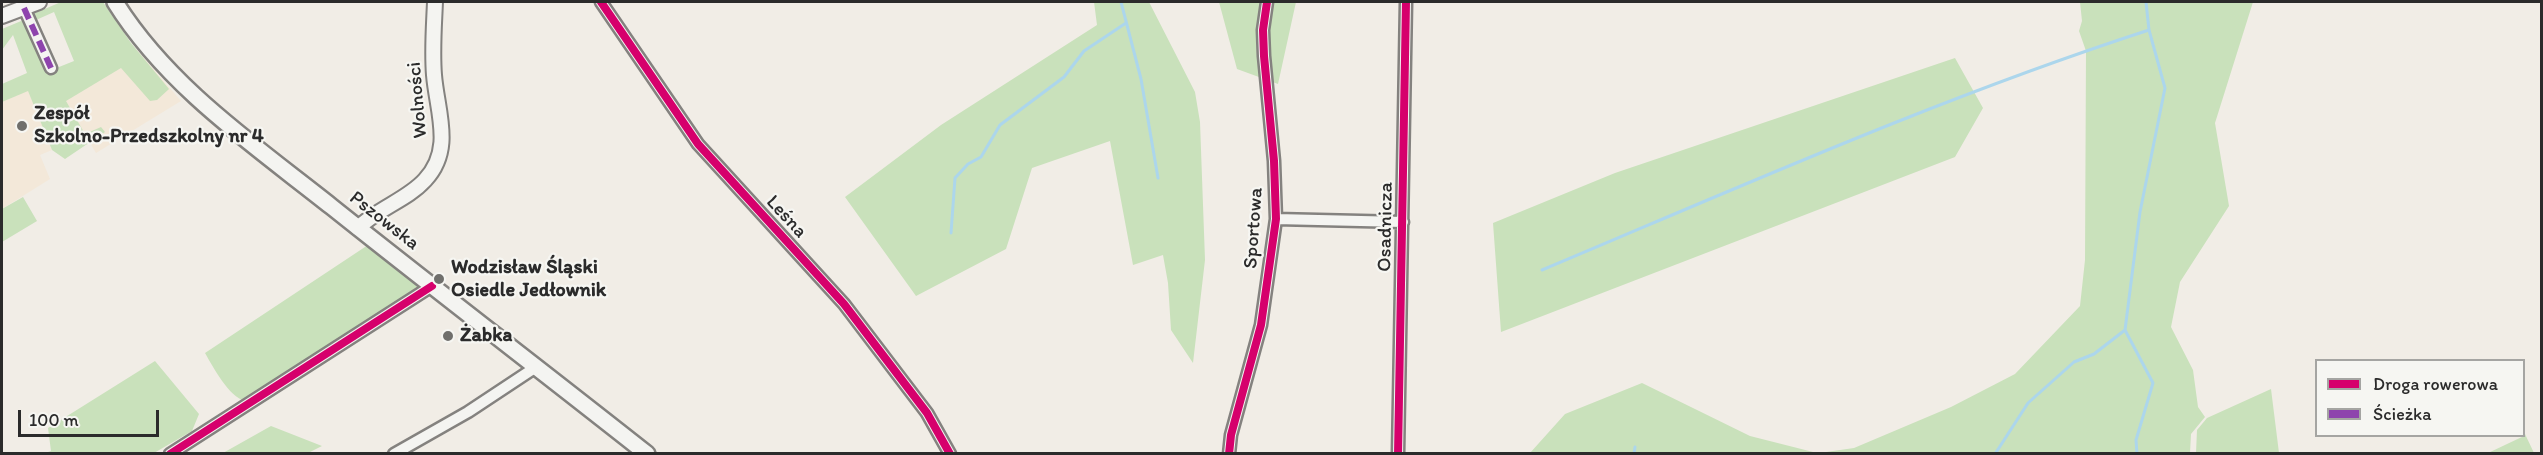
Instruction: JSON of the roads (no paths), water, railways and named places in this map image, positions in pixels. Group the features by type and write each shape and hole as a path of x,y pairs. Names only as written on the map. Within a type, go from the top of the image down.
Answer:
{"main road":[{"name":"Pszowska","path":"115,2 134,31 185,88 358,228 647,453"}],"street":[{"path":"2,16 39,2"},
{"name":"Wolności","path":"358,228 424,182 435,168 441,155 442,133 434,67 435,2"},
{"name":"Leśna","path":"601,2 698,144 844,304 927,413 950,453"},
{"name":"Sportowa","path":"1229,453 1231,435 1261,325 1276,219 1274,161 1264,56 1263,30 1267,2"},
{"name":"Osadnicza","path":"1398,453 1406,2"},
{"path":"24,8 51,68"},
{"path":"1276,219 1403,222"},
{"path":"170,453 432,286"},
{"path":"394,453 468,412 537,367"}],"waterway":[{"path":"1121,2 1141,79 1158,178"},
{"path":"2137,454 2136,440 2153,383 2125,330 2140,212 2165,88 2149,30 2146,2"},
{"path":"951,233 955,178 968,164 981,157 1000,125 1064,77 1084,51 1126,23"},
{"path":"1542,270 1919,113 2149,30"},
{"path":"1995,454 2028,403 2074,362 2094,354 2125,330"},
{"path":"1634,454 1635,447"}],"place":[{"name":"Zespół Szkolno-Przedszkolny nr 4","path":"22,126"},
{"name":"Wodzisław Śląski Osiedle Jedłownik","path":"439,279"},
{"name":"Żabka","path":"448,336"}]}
